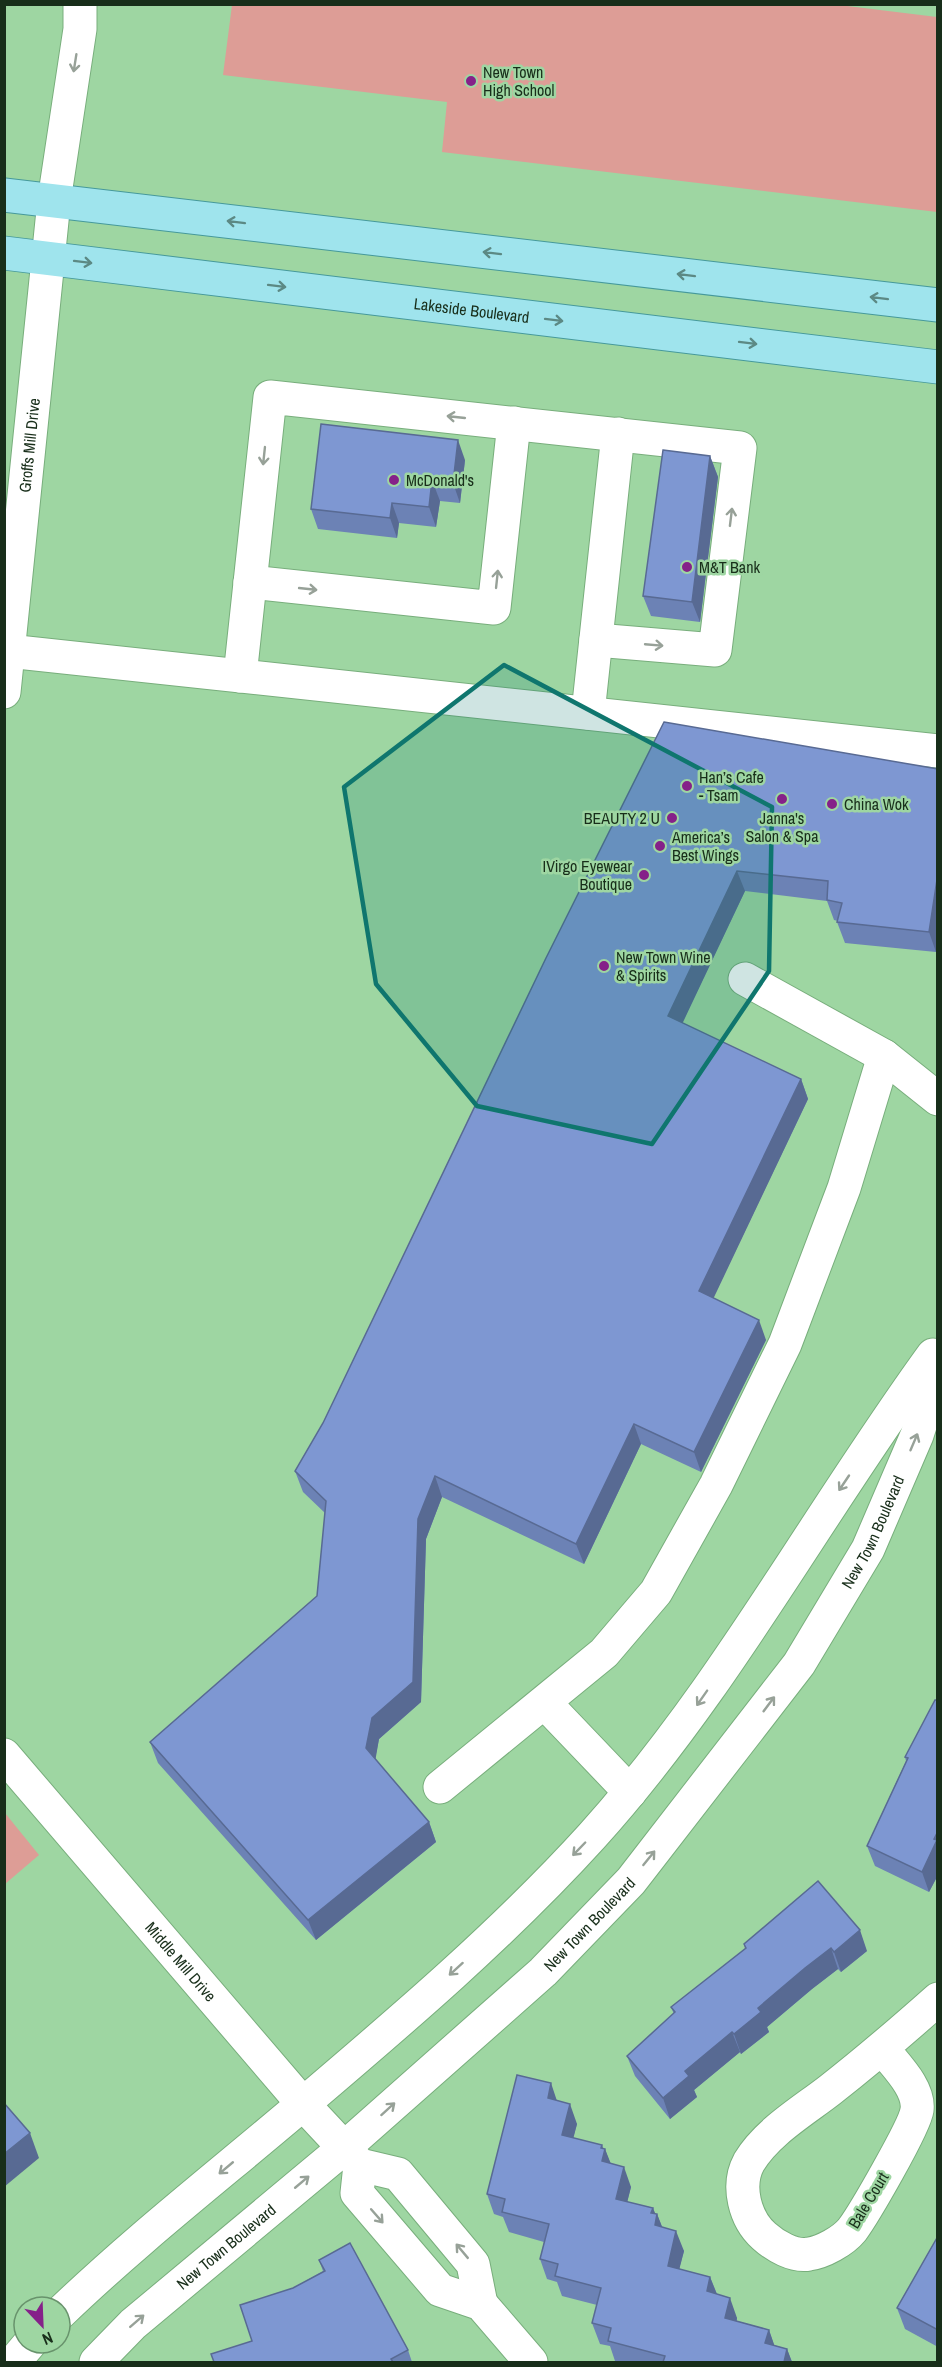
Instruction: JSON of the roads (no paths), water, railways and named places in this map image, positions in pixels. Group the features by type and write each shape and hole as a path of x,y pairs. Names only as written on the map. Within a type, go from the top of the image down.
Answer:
{"main road":[{"path":"4,195 938,305"},
{"name":"Lakeside Boulevard","path":"4,253 938,367"}],"street":[{"name":"Groffs Mill Drive","path":"4,692 54,201 80,29 80,4"},
{"path":"240,676 270,397 740,448 715,650 596,640"},
{"path":"250,582 494,608 514,423"},
{"path":"588,713 618,434"},
{"path":"8,651 938,751"},
{"path":"745,979 884,1056 938,1099"},
{"path":"440,1787 546,1703 604,1653 656,1592 716,1485 789,1333 844,1188 884,1056"},
{"path":"72,2302 151,2230 303,2104 500,1930 630,1792 669,1745 756,1621 889,1414 938,1348"},
{"name":"New Town Boulevard","path":"96,2362 133,2324 352,2156 543,1972 631,1881 799,1664 868,1549 917,1435 938,1370"},
{"path":"546,1703 630,1792"},
{"name":"Middle Mill Drive","path":"4,1755 303,2104 352,2156"},
{"name":"Bale Court","path":"882,2048 911,2086 917,2109 909,2132 851,2231 832,2245 808,2254 780,2248 762,2235 747,2212 742,2184 749,2163 764,2143 938,2000"},
{"path":"481,2304 440,2290 357,2193 352,2156 398,2174 473,2264 481,2304 517,2358"}],"place":[{"name":"New Town High School","path":"471,81"},
{"name":"McDonald's","path":"394,480"},
{"name":"M&T Bank","path":"687,567"},
{"name":"Han’s Cafe - Tsam","path":"687,786"},
{"name":"Janna's Salon & Spa","path":"782,799"},
{"name":"China Wok","path":"832,804"},
{"name":"BEAUTY 2 U","path":"672,818"},
{"name":"America’s Best Wings","path":"660,846"},
{"name":"IVirgo Eyewear Boutique","path":"644,875"},
{"name":"New Town Wine & Spirits","path":"604,966"}]}
